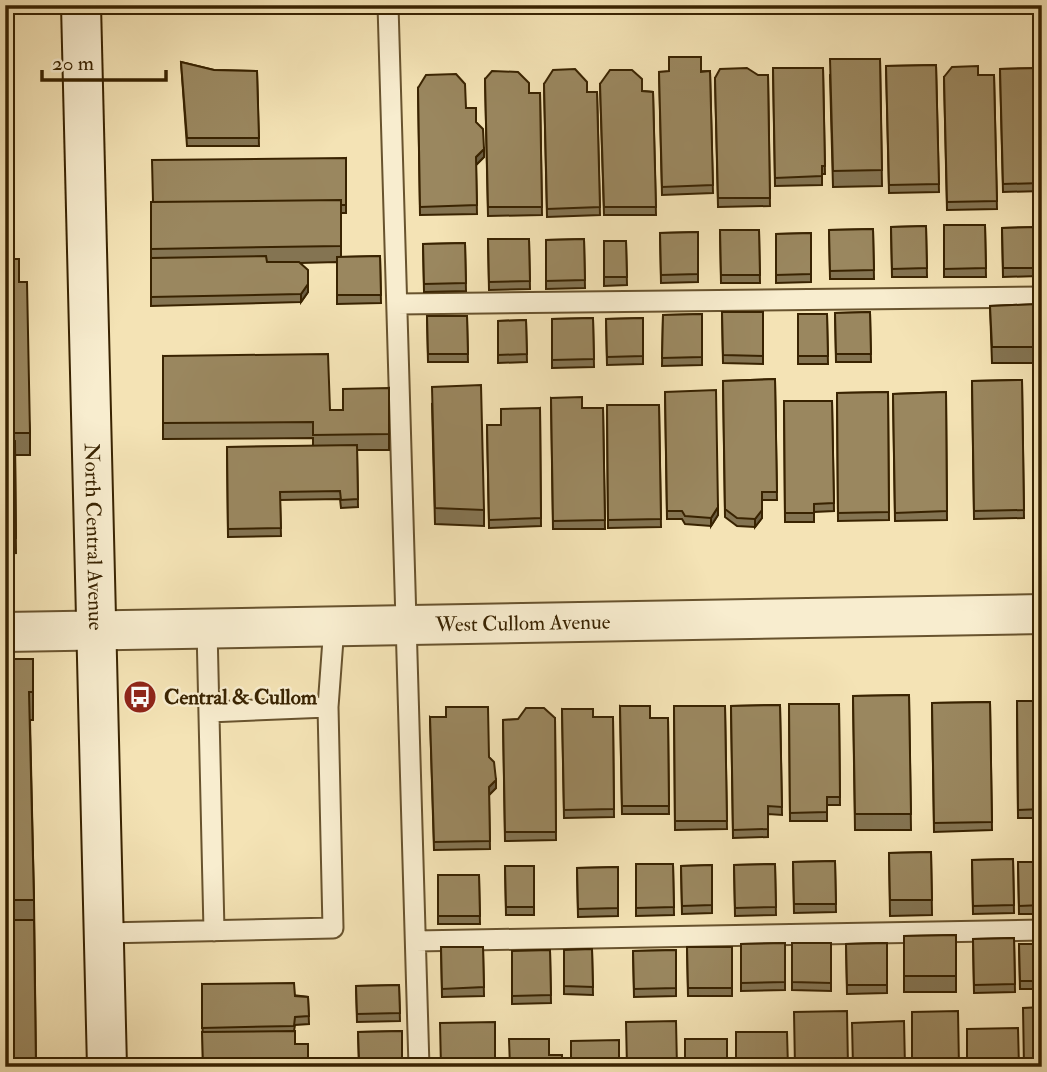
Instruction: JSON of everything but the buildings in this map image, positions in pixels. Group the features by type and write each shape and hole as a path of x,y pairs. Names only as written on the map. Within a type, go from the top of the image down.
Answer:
{"main road":[{"name":"North Central Avenue","path":"81,5 107,1067"},
{"name":"West Cullom Avenue","path":"5,632 1042,614"}],"lane":[{"path":"388,5 419,1067"},
{"path":"397,304 1042,297"},
{"path":"104,933 333,928 328,707 334,626"},
{"path":"207,629 214,931"},
{"path":"209,712 328,707"},
{"path":"416,941 1042,930"}],"place":[{"name":"Central & Cullom","path":"140,697"}]}
